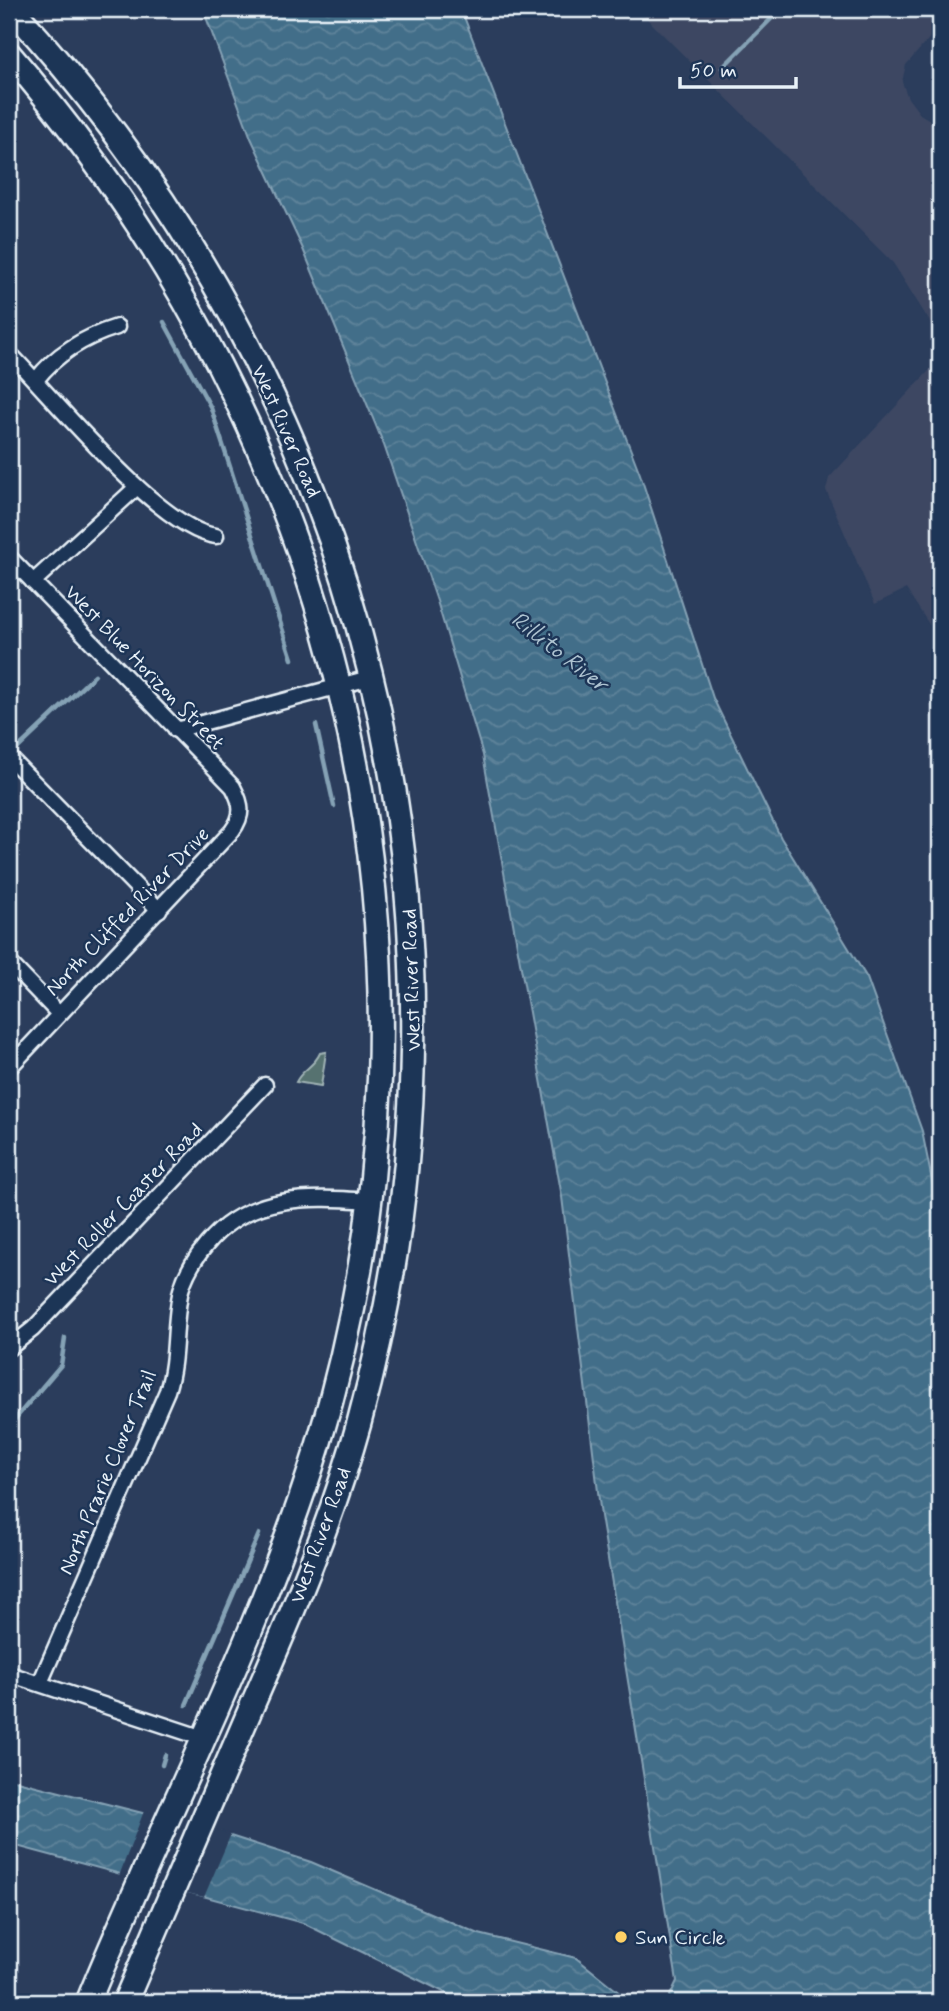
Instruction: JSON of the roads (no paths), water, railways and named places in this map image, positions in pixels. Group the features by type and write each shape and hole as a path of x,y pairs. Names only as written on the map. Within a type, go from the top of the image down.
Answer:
{"main road":[{"name":"West River Road","path":"12,14 120,136 167,206 233,316 275,400 316,496 354,608 373,677 396,797 408,895 413,1060 406,1172 394,1265 373,1369 333,1507 295,1607 125,2002"},
{"name":"West River Road","path":"9,54 80,140 165,265 209,342 255,435 286,510 320,611 340,686 357,766 377,925 379,1063 370,1201 341,1358 300,1497 276,1564 88,2002"},
{"path":"300,1497 333,1507"}],"street":[{"path":"36,380 50,363 74,346 94,334 117,327"},
{"path":"9,352 137,487 175,519 207,535 216,536"},
{"path":"33,582 137,487"},
{"name":"West Blue Horizon Street","path":"9,557 233,787 246,813"},
{"path":"176,730 373,677"},
{"path":"9,757 159,910"},
{"name":"North Cliffed River Drive","path":"9,1068 58,1013 159,910 246,813"},
{"path":"9,962 58,1013"},
{"name":"West Roller Coaster Road","path":"9,1348 33,1329 265,1085"},
{"name":"North Prarie Clover Trail","path":"40,1683 166,1391 172,1372 181,1291 194,1260 227,1224 260,1206 313,1198 370,1201"},
{"path":"9,1674 203,1738"}],"water":[{"name":"Rillito River","path":"203,9 461,9 640,474 713,698 781,838 867,978 922,1131 940,1220 940,2002 667,2002 677,1981 601,1516 562,1197 483,755 437,601 384,445 303,249 251,138"},
{"path":"9,1779 221,1833 311,1862 479,1934 576,1958 631,2002 464,2002 303,1923 9,1844"}],"waterway":[{"path":"722,68 781,9"},
{"path":"164,322 211,408 292,659"},
{"path":"18,748 95,675"},
{"path":"316,725 334,806"},
{"path":"9,1426 61,1365 65,1338"},
{"path":"186,1705 259,1534"},
{"path":"162,1765 165,1755"}],"place":[{"name":"Sun Circle","path":"621,1937"}]}
